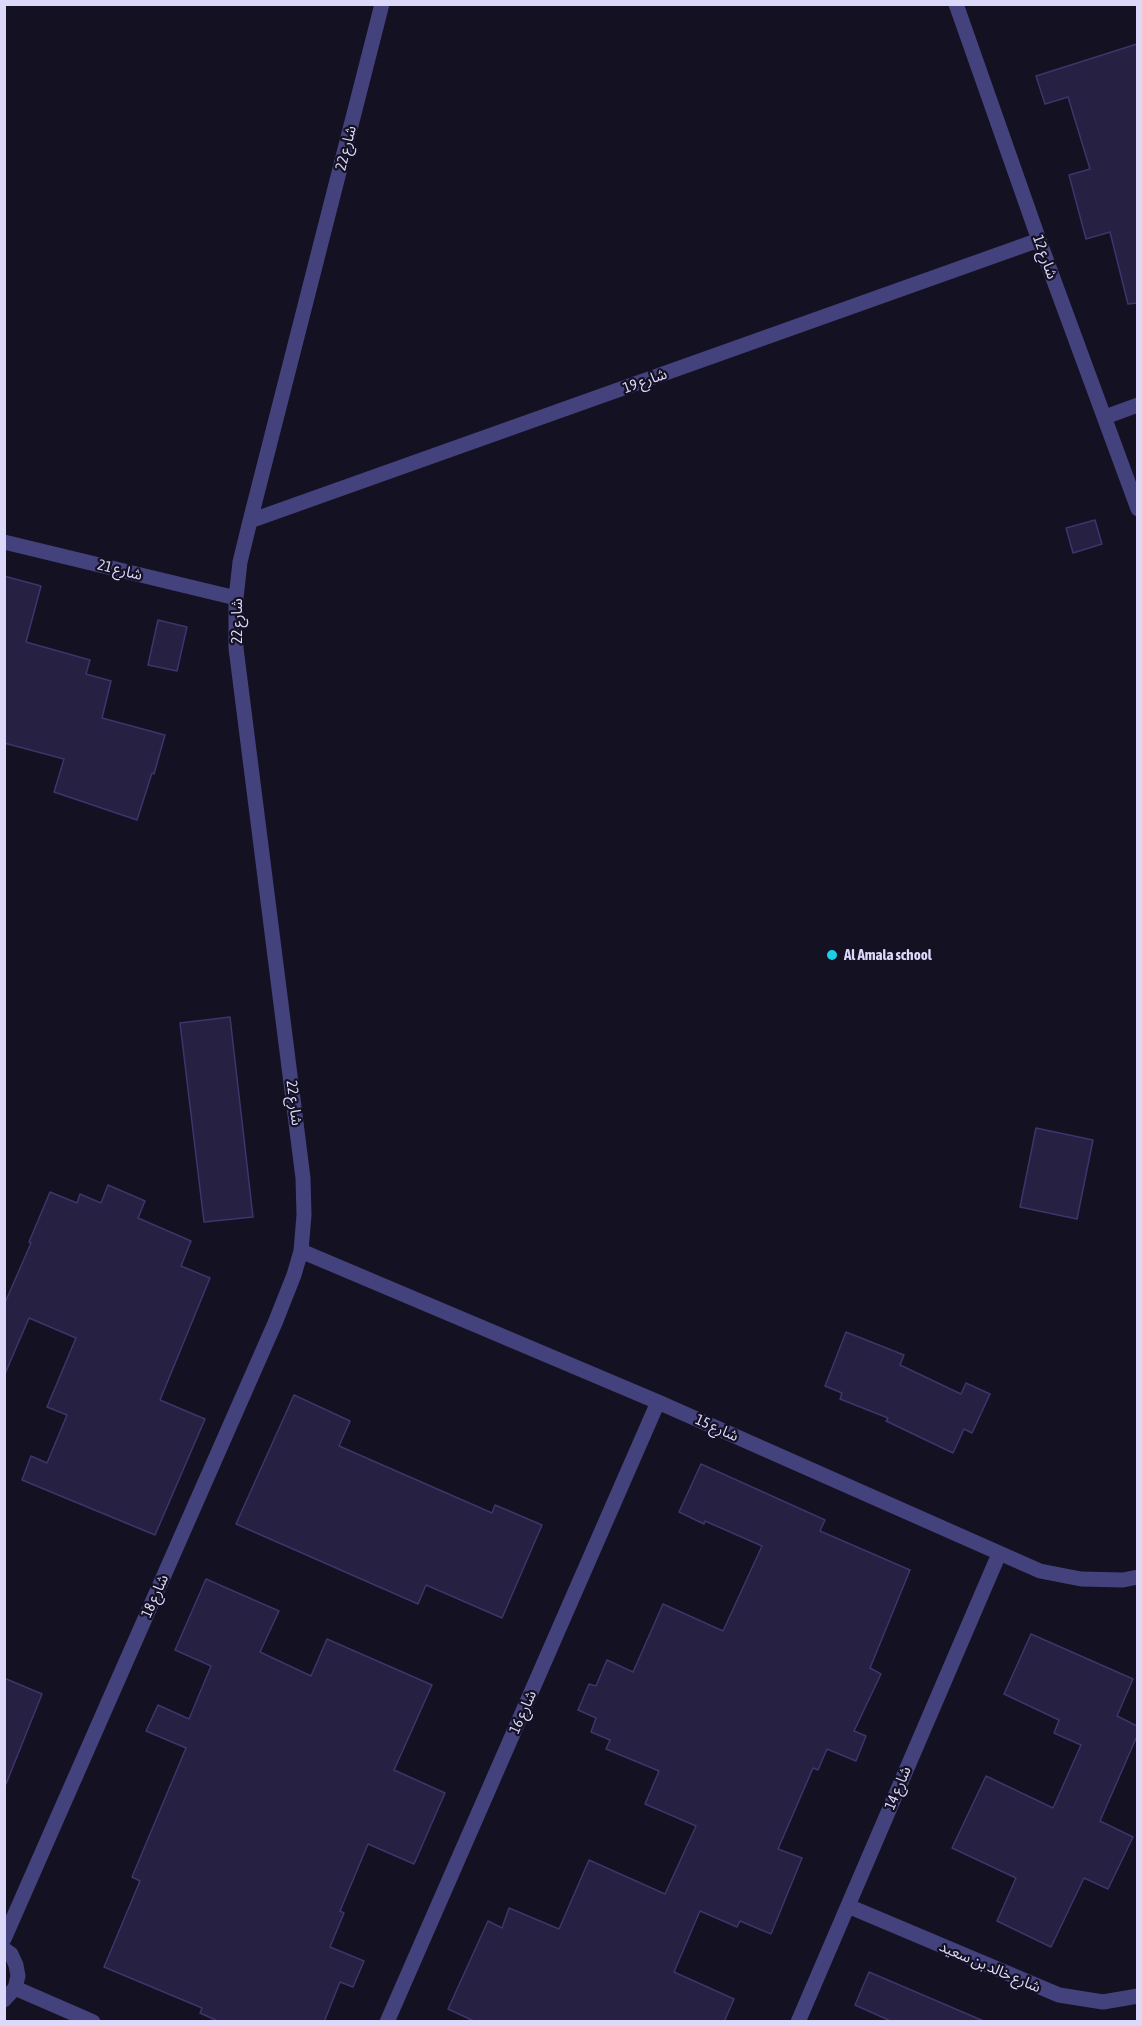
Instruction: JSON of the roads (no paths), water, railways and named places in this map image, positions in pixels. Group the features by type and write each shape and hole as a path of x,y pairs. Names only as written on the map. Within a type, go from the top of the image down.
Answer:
{"street":[{"name":"شارع 22","path":"301,1251 304,1215 303,1178 236,648 236,598 240,562 250,521 382,4"},
{"name":"شارع 12","path":"956,4 1137,509"},
{"name":"شارع 19","path":"250,521 1039,240"},
{"path":"1105,417 1137,405"},
{"name":"شارع 21","path":"4,542 236,598"},
{"name":"شارع 15","path":"301,1251 658,1402 1040,1571 1081,1579 1123,1580 1137,1577"},
{"name":"شارع 18","path":"4,1939 274,1323 294,1275 301,1251"},
{"name":"شارع 16","path":"387,2022 658,1402"},
{"name":"شارع 14","path":"798,2022 999,1554"},
{"name":"شارع خالد بن سعيد","path":"848,1906 1059,1995 1103,2002 1137,1996"},
{"path":"4,1949 11,1954 18,1976 15,1988 4,2000"},
{"path":"15,1988 93,2022"}],"place":[{"name":"Al Amala school","path":"832,955"}]}
